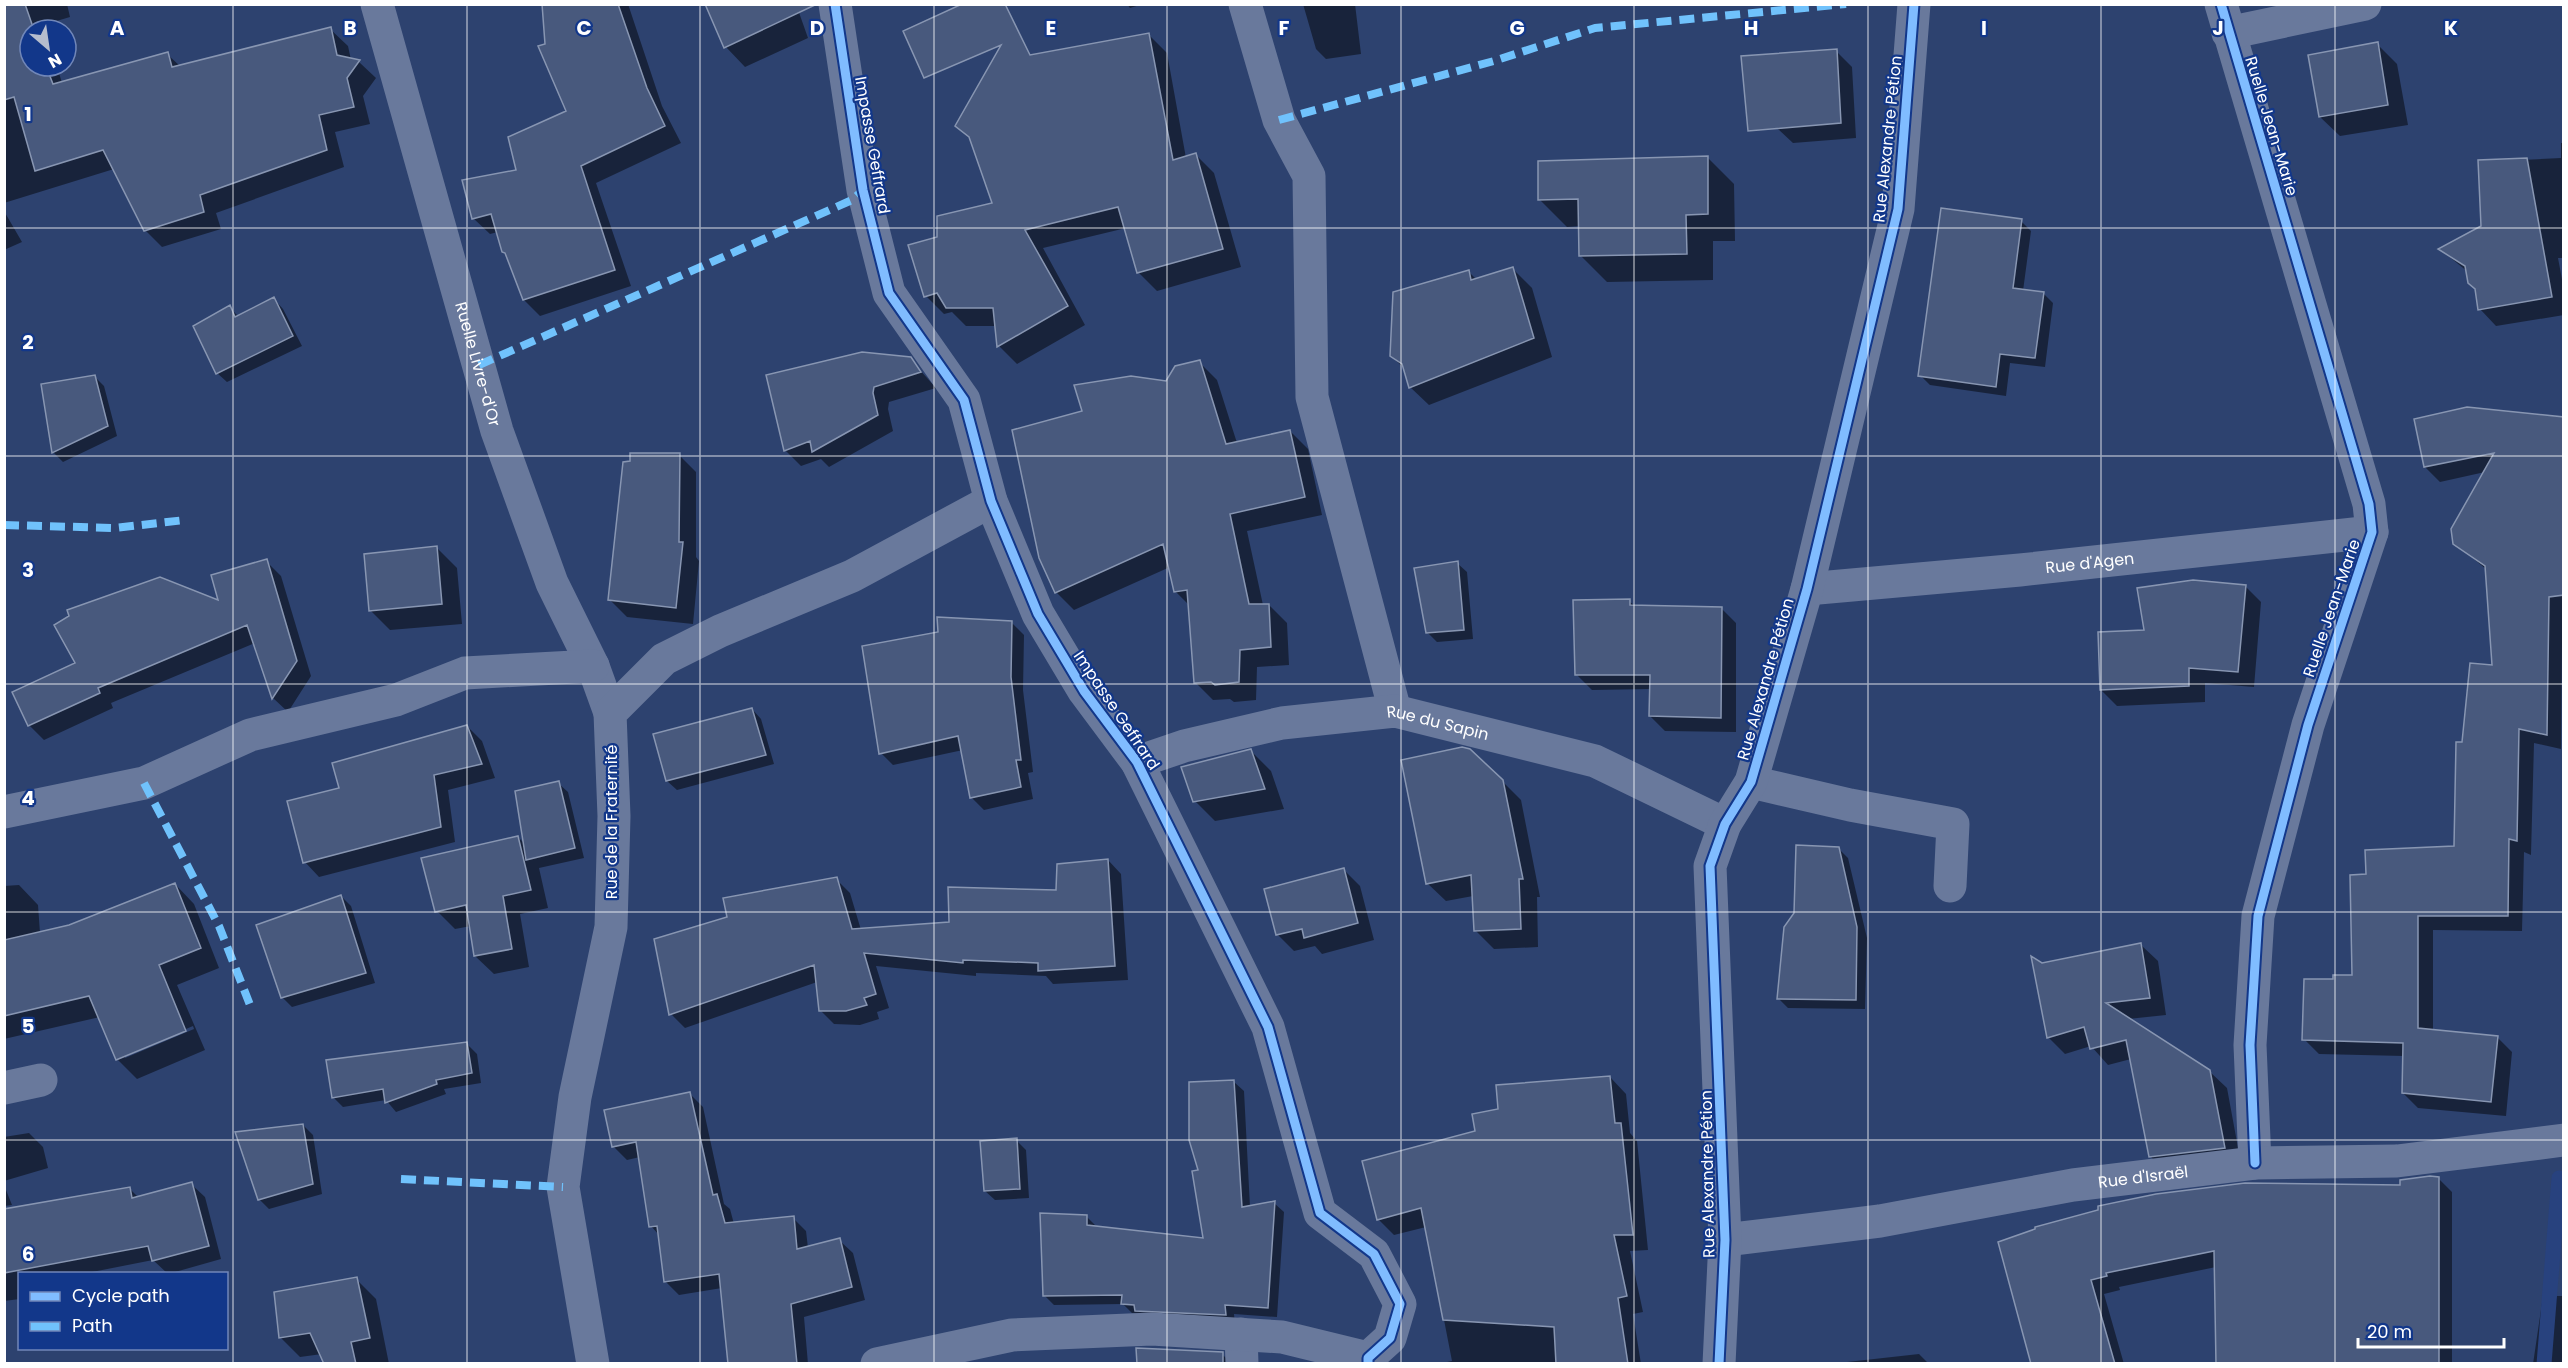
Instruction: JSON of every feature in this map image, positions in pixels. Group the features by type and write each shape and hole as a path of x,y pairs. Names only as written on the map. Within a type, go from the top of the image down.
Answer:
{"street":[{"name":"Ruelle Livre-d'Or","path":"377,4 497,431 552,583 593,666 610,713"},
{"name":"Impasse Geffrard","path":"835,4 863,190 889,293 964,400 991,501 1038,614 1084,691 1137,762 1268,1027 1320,1214 1374,1254 1400,1304 1390,1338 1368,1361"},
{"path":"1245,4 1279,120 1309,176 1312,397 1395,711"},
{"name":"Rue Alexandre Pétion","path":"1719,1364 1725,1240 1710,866 1725,824 1751,782 1807,589 1898,209 1914,4"},
{"path":"2225,19 2365,4"},
{"name":"Ruelle Jean-Marie","path":"2225,19 2369,504 2372,532 2307,725 2258,916 2250,1045 2255,1163"},
{"path":"610,713 664,659 720,631 852,576 991,501"},
{"name":"Rue d'Agen","path":"1807,589 2020,570 2372,532"},
{"path":"4,812 144,783 250,735 396,700 465,673 593,666"},
{"name":"Rue du Sapin","path":"1137,762 1184,746 1282,723 1395,711 1595,761 1725,824"},
{"name":"Rue de la Fraternité","path":"592,1364 563,1187 575,1097 611,927 614,816 610,713"},
{"path":"1751,782 1850,805 1953,824 1950,886"},
{"path":"4,1088 41,1080"},
{"name":"Rue d'Israël","path":"1725,1240 1880,1221 2073,1185 2255,1163 2397,1161 2564,1140"},
{"path":"877,1364 1012,1335 1152,1329 1242,1349 1282,1337 1368,1361"}],"building":[{"path":"4,4 25,4 30,18 18,18 18,78 51,78 53,84 168,52 172,67 331,27 337,55 360,60 347,78 354,107 319,115 327,150 200,195 204,212 144,231 103,150 35,171 14,97 4,100"},
{"path":"542,4 618,4 647,88 665,126 581,166 615,270 523,300 505,253 502,252 491,214 472,219 462,180 516,170 508,137 566,111 538,46 545,44"},
{"path":"705,4 817,4 724,48"},
{"path":"962,4 1005,4 1030,55 1149,33 1173,160 1196,153 1223,249 1137,273 1118,207 1025,230 1068,306 997,347 993,308 946,308 937,293 924,297 908,245 937,237 937,216 992,203 969,137 955,126 1001,45 924,78 903,31"},
{"path":"2378,42 2388,105 2319,117 2308,55"},
{"path":"1837,49 1841,123 1748,131 1741,56"},
{"path":"1708,156 1708,214 1686,215 1687,254 1579,256 1578,199 1538,200 1538,161"},
{"path":"2527,158 2552,297 2478,310 2475,289 2468,283 2465,266 2438,249 2481,226 2478,160"},
{"path":"1941,208 2022,219 2013,288 2044,292 2035,358 2000,354 1996,387 1918,376"},
{"path":"1513,267 1534,338 1409,388 1402,364 1390,356 1393,292 1469,270 1471,280"},
{"path":"274,297 293,336 216,374 193,326 230,305 235,317"},
{"path":"862,352 911,357 921,372 874,387 873,393 878,415 812,452 810,441 784,451 766,375"},
{"path":"1200,360 1226,444 1290,430 1305,497 1230,514 1249,604 1269,604 1271,647 1240,650 1239,682 1215,685 1211,682 1194,683 1187,590 1174,592 1163,544 1055,593 1039,558 1012,430 1082,411 1074,385 1131,376 1166,381 1175,366"},
{"path":"95,375 108,426 52,453 41,384"},
{"path":"2467,407 2564,417 2564,595 2549,597 2547,735 2519,729 2517,841 2509,839 2508,916 2418,916 2418,1028 2498,1036 2491,1102 2402,1093 2403,1043 2302,1040 2304,979 2333,979 2333,975 2352,975 2350,875 2366,874 2365,850 2454,846 2456,742 2462,742 2470,663 2492,665 2485,566 2453,544 2451,529 2494,453 2424,467 2414,419"},
{"path":"630,453 680,453 679,542 683,542 676,608 608,600 623,462 630,461"},
{"path":"437,546 442,604 369,611 364,554"},
{"path":"267,559 297,661 272,699 247,625 98,688 100,693 28,726 12,692 75,663 54,625 69,616 67,610 160,577 218,600 211,575"},
{"path":"1458,561 1464,630 1426,633 1414,568"},
{"path":"2193,580 2246,585 2238,672 2189,668 2189,686 2100,690 2098,632 2144,630 2137,588"},
{"path":"1630,599 1630,605 1722,607 1721,718 1649,716 1650,675 1575,675 1573,600"},
{"path":"937,617 1012,621 1011,677 1021,760 1016,760 1021,787 970,798 958,736 879,754 862,646 938,632"},
{"path":"752,708 766,755 666,781 653,734"},
{"path":"467,725 482,764 434,775 441,827 303,863 287,801 339,788 332,763"},
{"path":"1462,747 1470,749 1503,780 1523,879 1519,879 1521,929 1474,931 1471,875 1426,884 1401,760"},
{"path":"1251,749 1265,789 1193,802 1181,767"},
{"path":"559,781 575,848 526,860 515,791"},
{"path":"518,836 531,890 503,896 512,949 474,956 466,905 435,912 421,858"},
{"path":"1796,845 1839,847 1857,927 1856,1000 1777,999 1784,927 1794,913"},
{"path":"1108,859 1115,966 1038,971 1038,963 963,960 963,963 864,953 876,994 864,998 867,1005 846,1011 819,1011 814,965 669,1015 654,939 727,917 723,898 837,877 852,929 949,922 948,887 1056,890 1057,864"},
{"path":"1344,868 1358,923 1304,938 1302,929 1276,935 1264,889"},
{"path":"175,883 201,948 159,965 186,1031 116,1060 89,996 4,1016 4,940 69,925"},
{"path":"341,895 366,973 281,998 256,925"},
{"path":"2141,943 2150,998 2106,1003 2210,1070 2225,1148 2149,1157 2126,1040 2090,1049 2084,1027 2047,1038 2031,956 2042,963"},
{"path":"467,1042 472,1073 436,1080 437,1084 385,1103 383,1089 332,1098 326,1060"},
{"path":"1610,1076 1615,1123 1621,1123 1633,1235 1614,1235 1627,1296 1618,1298 1628,1364 1556,1364 1554,1327 1443,1320 1421,1208 1377,1220 1362,1161 1475,1131 1472,1114 1498,1109 1496,1085"},
{"path":"1234,1080 1242,1207 1275,1201 1268,1308 1225,1305 1226,1315 1135,1311 1134,1305 1121,1304 1122,1295 1043,1296 1040,1213 1087,1215 1087,1225 1203,1238 1192,1171 1198,1170 1189,1140 1189,1082"},
{"path":"690,1092 713,1195 717,1194 725,1223 794,1216 797,1249 840,1238 852,1287 791,1304 797,1364 728,1364 719,1274 664,1282 657,1226 649,1227 636,1142 612,1147 604,1110"},
{"path":"303,1124 313,1184 258,1200 235,1132"},
{"path":"1017,1138 1020,1189 984,1191 980,1141"},
{"path":"2439,1177 2439,1364 2216,1364 2214,1251 2106,1273 2107,1276 2091,1280 2115,1364 2031,1364 1998,1242 2035,1229 2035,1227 2098,1210 2098,1206 2156,1194 2245,1183 2400,1185 2400,1180"},
{"path":"192,1182 209,1246 152,1261 148,1246 4,1273 4,1209 130,1187 132,1198"},
{"path":"357,1277 370,1338 351,1342 356,1364 324,1364 310,1333 279,1338 274,1292"},
{"path":"1136,1348 1223,1352 1223,1364 1137,1364"}],"waterway":[{"path":"2544,1364 2559,1178"}],"marked path":[{"path":"1279,120 1494,61 1595,28 1846,4"},
{"path":"479,365 852,200 863,190"},
{"path":"4,525 115,528 185,520"},
{"path":"144,783 219,926 252,1010"},
{"path":"401,1179 563,1187"}],"cycle path":[{"path":"835,4 863,190 889,293 964,400 991,501 1038,614 1084,691 1137,762 1268,1027 1320,1213 1374,1254 1400,1304 1390,1338 1368,1358 1368,1364"},
{"path":"1719,1364 1725,1240 1710,866 1725,824 1751,782 1807,589 1898,209 1914,4"},
{"path":"2221,4 2369,504 2372,532 2308,725 2258,916 2250,1045 2255,1163"}]}
